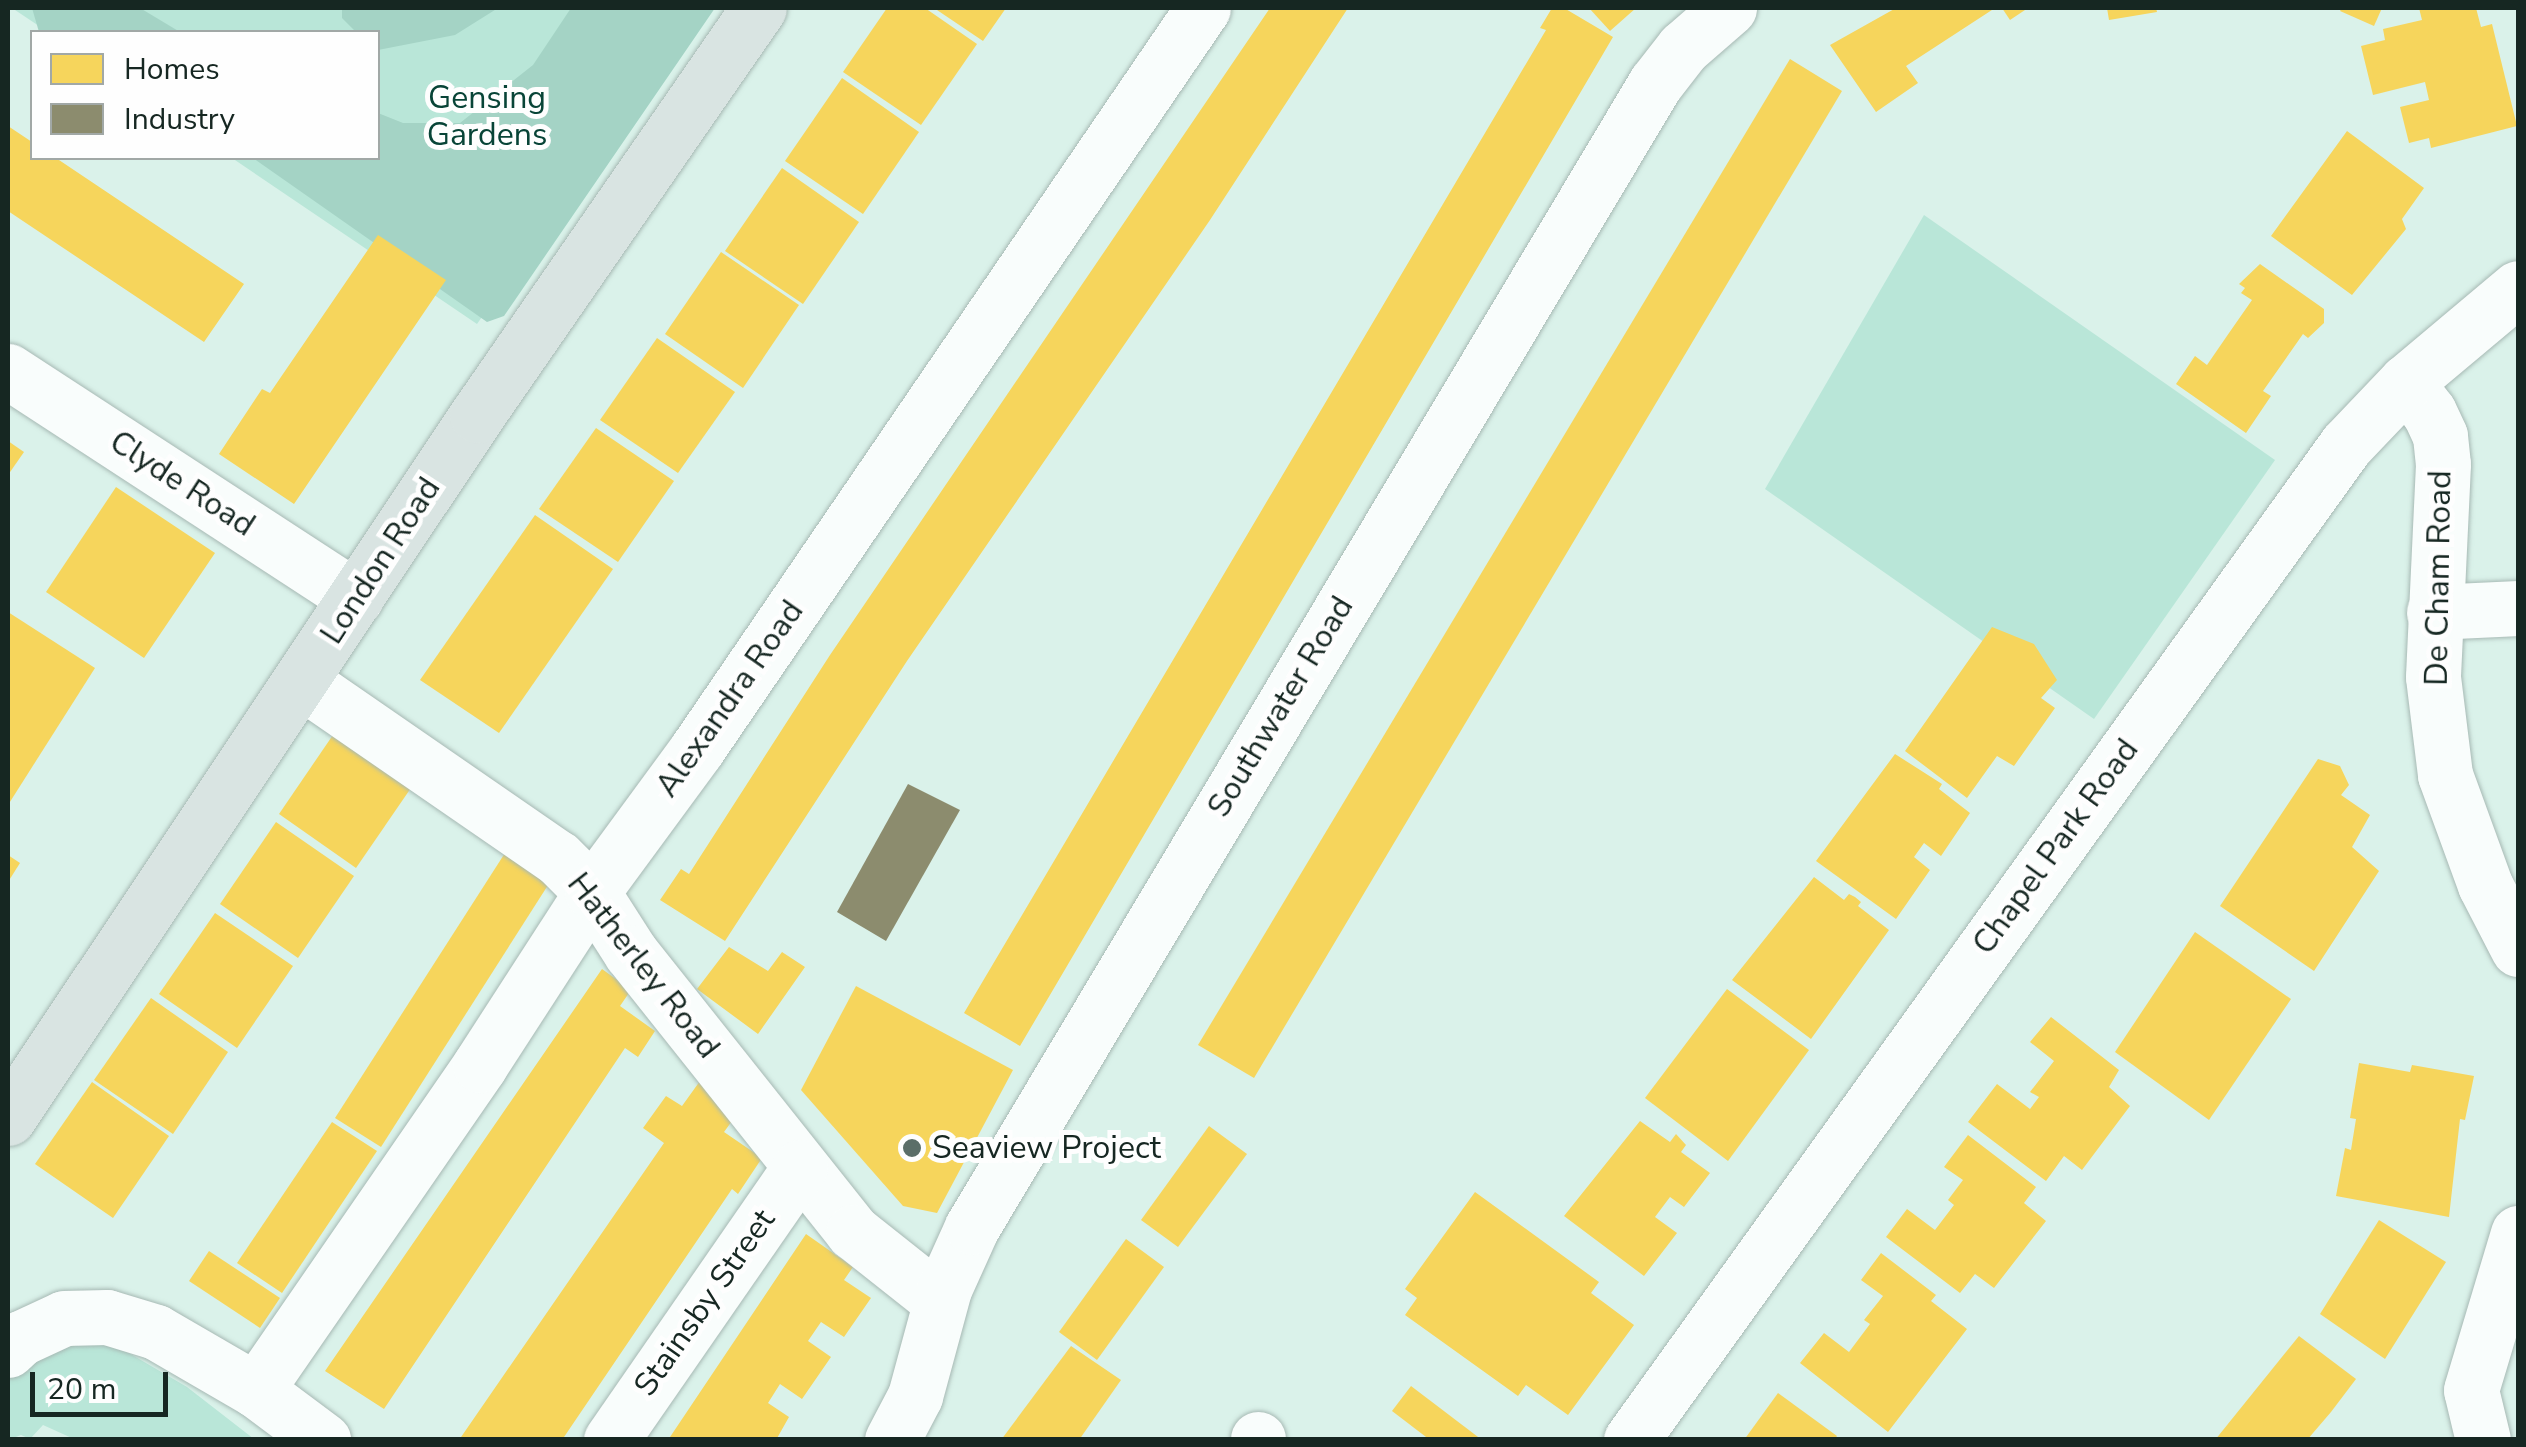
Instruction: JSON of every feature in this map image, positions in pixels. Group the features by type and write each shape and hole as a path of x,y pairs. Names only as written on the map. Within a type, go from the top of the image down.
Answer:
{"main road":[{"name":"London Road","path":"8,1118 356,598 759,8"}],"street":[{"name":"Alexandra Road","path":"256,1390 480,1066 592,892 697,749 1203,8"},
{"name":"Southwater Road","path":"892,1440 915,1396 940,1302 972,1227 1654,84 1683,48 1729,8"},
{"name":"Chapel Park Road","path":"1631,1440 2346,445 2406,382 2518,288"},
{"name":"Clyde Road","path":"8,371 356,598"},
{"name":"De Cham Road","path":"2406,382 2429,412 2440,436 2443,464 2433,678 2444,775 2485,885 2518,949"},
{"path":"2434,612 2518,608"},
{"name":"Hatherley Road","path":"301,680 558,858 592,892 631,953 853,1232 940,1302"},
{"name":"Stainsby Street","path":"611,1440 800,1167"},
{"path":"2518,1234 2471,1390 2487,1440 2518,1420"},
{"path":"8,1350 20,1338 64,1318 107,1317 156,1332 256,1390 322,1440"}],"green space":[{"name":"Gensing Gardens","path":"12,8 696,8 477,324 235,160 380,160 380,30 45,30"},
{"path":"32,8 140,8 177,30 38,30"},
{"path":"342,8 498,8 455,35 380,50 380,30 354,30 342,18"},
{"name":"Gensing Gardens","path":"571,8 715,8 504,316 487,322 256,160 380,160 380,114 403,123 460,123 533,65"},
{"path":"1924,215 2275,460 2094,719 1765,489"},
{"path":"78,1339 122,1349 187,1387 254,1439 74,1439 43,1425 30,1439 21,1435 8,1440 8,1378"}],"building: Homes":[{"path":"887,8 925,8 977,44 921,125 843,72"},
{"path":"934,8 1006,8 983,41"},
{"path":"1270,8 1348,8 1210,220 907,661 725,941 660,900 681,869 689,874 830,655"},
{"path":"1552,8 1564,8 1613,37 1020,1046 964,1013 1546,30 1540,28"},
{"path":"1589,8 1636,8 1610,31"},
{"path":"1896,8 1995,8 1906,66 1918,83 1876,112 1830,45"},
{"path":"2002,8 2028,8 2010,20"},
{"path":"2107,8 2156,8 2157,12 2109,20"},
{"path":"2382,8 2374,26 2340,11"},
{"path":"2419,8 2476,8 2481,27 2492,24 2517,126 2431,148 2429,138 2409,143 2400,107 2429,100 2425,82 2373,95 2361,46 2385,40 2383,29 2422,20"},
{"path":"1790,59 1842,91 1254,1078 1198,1045"},
{"path":"842,78 919,132 863,214 785,161"},
{"path":"8,126 30,141 30,160 59,160 244,284 204,342 8,211"},
{"path":"2347,131 2424,188 2402,219 2406,229 2352,295 2271,236"},
{"path":"782,168 859,222 803,304 725,251"},
{"path":"378,235 446,280 294,504 219,454 262,389 270,393"},
{"path":"721,252 799,305 743,388 665,334"},
{"path":"2260,264 2324,309 2324,323 2308,338 2303,334 2263,391 2271,396 2246,433 2176,384 2195,356 2207,365 2252,300 2241,293 2245,288 2239,284"},
{"path":"657,338 735,392 678,473 600,420"},
{"path":"596,428 674,481 618,562 539,509"},
{"path":"8,441 24,452 8,475"},
{"path":"116,487 215,553 144,658 46,592"},
{"path":"535,515 613,569 499,733 420,680"},
{"path":"8,612 95,668 8,805"},
{"path":"1992,627 2034,644 2057,680 2041,698 2055,708 2014,766 1997,756 1967,798 1905,751"},
{"path":"335,732 413,785 356,868 279,814"},
{"path":"1895,754 1942,784 1939,789 1970,813 1941,856 1924,843 1914,857 1930,870 1896,919 1816,861"},
{"path":"2318,759 2340,766 2349,785 2341,795 2370,815 2352,847 2379,871 2314,971 2220,906"},
{"path":"276,822 354,876 298,958 220,904"},
{"path":"505,853 550,882 381,1147 335,1118"},
{"path":"8,855 20,863 8,882"},
{"path":"1814,877 1844,900 1849,894 1855,897 1861,902 1858,906 1889,930 1811,1039 1732,980"},
{"path":"215,913 293,966 237,1048 159,994"},
{"path":"2195,932 2291,999 2209,1120 2115,1052"},
{"path":"729,947 768,971 782,952 805,967 758,1034 697,989"},
{"path":"602,969 631,990 620,1006 655,1031 638,1057 625,1048 384,1409 325,1371"},
{"name":"Seaview Project","path":"856,986 1013,1070 937,1213 903,1206 801,1090"},
{"path":"1727,989 1809,1050 1728,1161 1645,1098"},
{"path":"151,998 228,1052 173,1134 94,1080"},
{"path":"2051,1017 2119,1070 2109,1087 2130,1106 2082,1170 2064,1156 2046,1181 1968,1122 1997,1084 2030,1109 2039,1097 2030,1092 2054,1061 2030,1042"},
{"path":"2359,1063 2410,1072 2412,1065 2474,1076 2465,1120 2460,1119 2449,1217 2336,1196 2345,1148 2351,1150 2356,1119 2350,1118"},
{"path":"700,1081 740,1110 724,1132 762,1158 738,1194 732,1189 562,1440 459,1440 664,1143 643,1128 666,1096 682,1106"},
{"path":"92,1082 169,1136 113,1218 35,1164"},
{"path":"1640,1121 1670,1142 1676,1134 1686,1145 1681,1152 1710,1173 1684,1207 1670,1197 1655,1217 1677,1233 1644,1276 1564,1216"},
{"path":"332,1122 377,1151 282,1293 237,1263"},
{"path":"1209,1126 1247,1154 1178,1247 1141,1220"},
{"path":"1968,1135 2036,1187 2024,1203 2046,1221 1994,1288 1975,1274 1960,1293 1886,1237 1907,1209 1935,1230 1954,1205 1948,1200 1963,1180 1944,1167"},
{"path":"1475,1192 1599,1282 1591,1293 1634,1325 1568,1415 1526,1385 1518,1396 1405,1315 1417,1298 1405,1289"},
{"path":"2379,1220 2446,1262 2385,1359 2320,1314"},
{"path":"806,1234 853,1267 844,1280 871,1298 844,1337 821,1322 808,1341 831,1357 802,1399 780,1384 768,1403 789,1417 776,1440 668,1440"},
{"path":"1126,1239 1164,1267 1097,1360 1059,1332"},
{"path":"209,1251 280,1298 260,1328 189,1281"},
{"path":"1881,1253 1936,1295 1931,1301 1967,1329 1888,1432 1800,1363 1824,1333 1849,1352 1870,1324 1864,1320 1883,1296 1861,1280"},
{"path":"2299,1336 2356,1379 2331,1412 2307,1440 2215,1440"},
{"path":"1071,1346 1121,1380 1079,1440 1001,1440"},
{"path":"1411,1386 1482,1440 1430,1440 1392,1411"},
{"path":"1778,1393 1837,1436 1834,1440 1744,1440"}],"building: Industry":[{"path":"908,784 960,810 886,941 837,912"}],"place":[{"name":"Seaview Project","path":"912,1148"}]}
